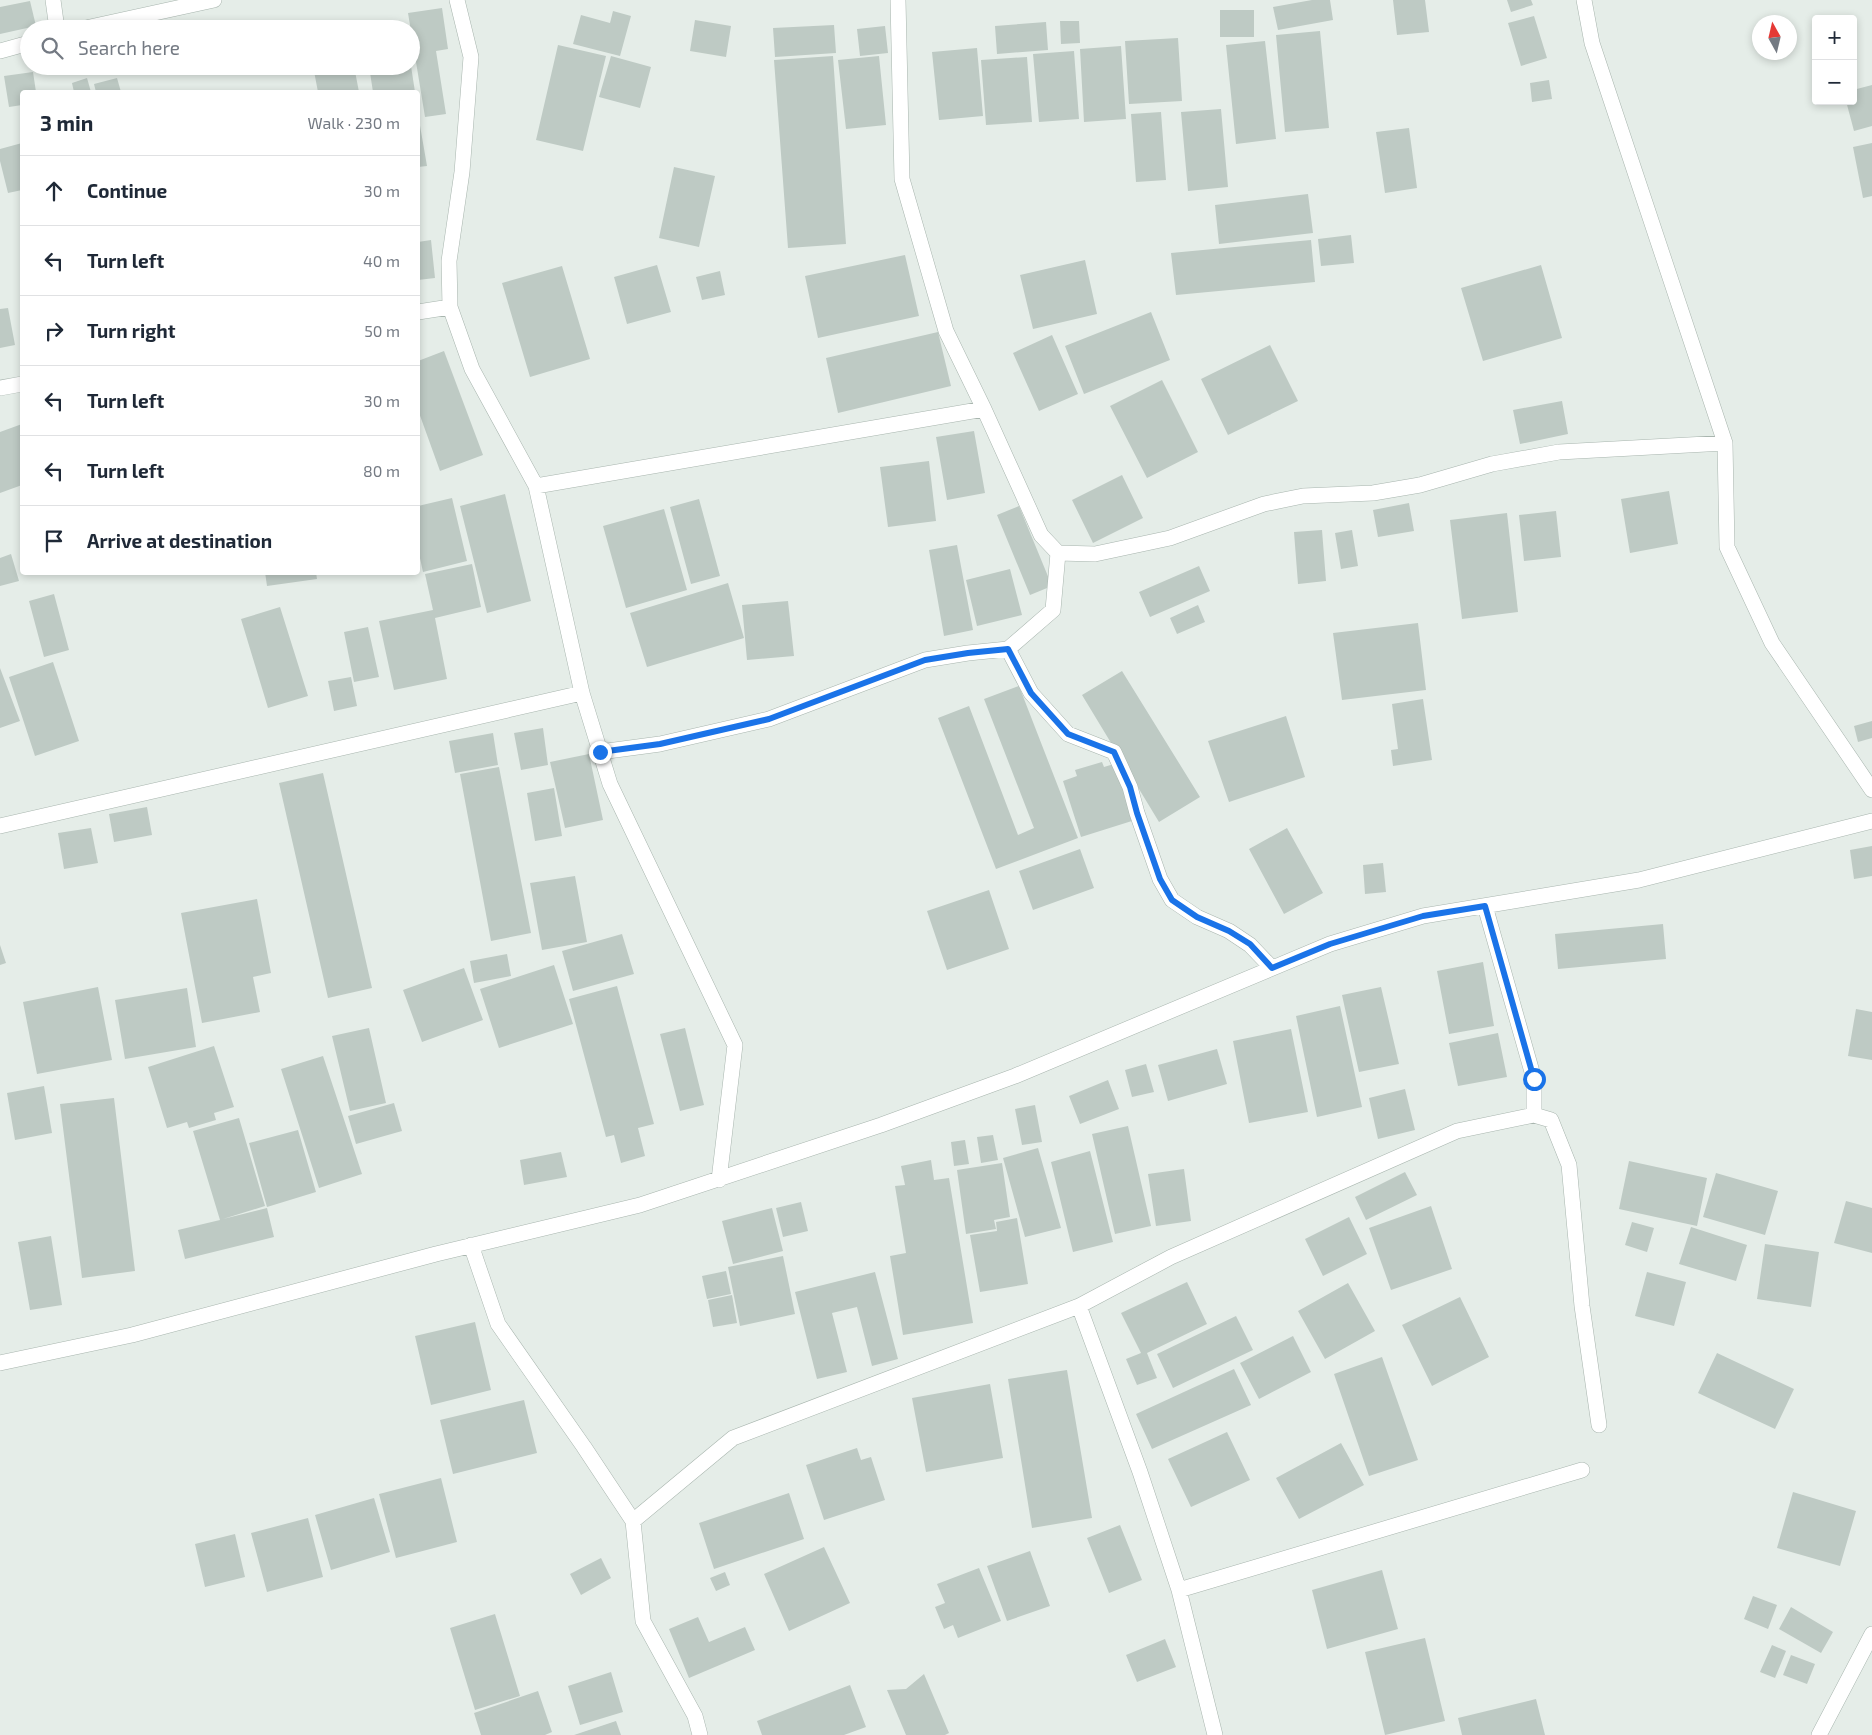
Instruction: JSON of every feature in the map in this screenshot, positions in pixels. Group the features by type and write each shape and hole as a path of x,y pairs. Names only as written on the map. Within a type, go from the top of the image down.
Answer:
{"street":[{"path":"53,0 56,20"},
{"path":"122,20 214,0"},
{"path":"457,0 471,57 462,172 449,261 450,307 472,369 536,486 582,693 610,784 736,1045 720,1180"},
{"path":"898,0 902,179 946,331 1041,535 1058,553 1095,554 1170,538 1264,504 1302,496 1373,493 1420,486 1492,464 1559,452 1725,443"},
{"path":"1584,0 1592,42 1725,443 1727,547 1772,643 1872,790"},
{"path":"0,51 20,45"},
{"path":"420,312 450,307"},
{"path":"0,388 20,384"},
{"path":"536,486 984,410"},
{"path":"600,752 660,744 769,719 925,660 1008,649 1053,610 1058,553"},
{"path":"1008,649 1031,693 1068,734 1114,752 1130,787 1160,879 1172,900 1197,917 1229,931 1250,944 1272,968"},
{"path":"0,826 582,693"},
{"path":"0,1363 132,1335 471,1245 640,1205 720,1180 890,1122 1016,1076 1330,944 1423,916 1639,880 1872,821"},
{"path":"1485,906 1534,1079 1534,1115"},
{"path":"632,1521 733,1438 1079,1306 1171,1257 1458,1131 1534,1115 1551,1120 1569,1166 1582,1306 1599,1425"},
{"path":"471,1245 498,1324 584,1447 632,1521 643,1622 696,1716 700,1735"},
{"path":"1079,1306 1140,1472 1179,1590 1214,1735"},
{"path":"1179,1590 1582,1470"},
{"path":"1819,1735 1872,1634"}],"building":[{"path":"1312,0 1330,0 1333,20 1278,30 1273,7"},
{"path":"1393,0 1425,0 1429,32 1397,35"},
{"path":"1507,0 1531,0 1533,5 1511,12"},
{"path":"30,1 35,20 20,20 20,30 0,34 0,7"},
{"path":"442,8 448,49 436,51 446,114 425,117 418,75 420,75 420,20 409,20 408,13"},
{"path":"1220,10 1254,10 1254,37 1220,37"},
{"path":"613,11 631,16 620,56 573,44 581,15 610,23"},
{"path":"1534,16 1547,58 1521,66 1508,23"},
{"path":"695,20 731,26 726,57 690,51"},
{"path":"1060,21 1079,21 1080,43 1061,44"},
{"path":"1046,22 1048,50 997,54 995,26"},
{"path":"834,25 836,53 775,57 773,28"},
{"path":"885,26 888,53 860,56 857,29"},
{"path":"1320,31 1329,128 1285,132 1276,35"},
{"path":"1178,38 1182,101 1129,104 1125,41"},
{"path":"1265,41 1276,139 1236,144 1226,45"},
{"path":"558,45 606,56 583,151 536,140"},
{"path":"1121,46 1126,119 1084,122 1080,49"},
{"path":"977,48 983,116 939,120 932,52"},
{"path":"1074,51 1079,119 1039,122 1033,54"},
{"path":"611,56 651,67 640,108 599,97"},
{"path":"833,56 846,244 788,248 774,60"},
{"path":"879,56 886,125 846,129 838,60"},
{"path":"1027,57 1032,122 986,125 981,60"},
{"path":"20,74 33,75 36,90 20,90 20,105 9,107 4,76"},
{"path":"315,75 356,75 359,90 318,90"},
{"path":"370,75 412,75 415,90 373,90"},
{"path":"87,78 90,90 74,90 72,83"},
{"path":"117,78 120,90 96,90 94,84"},
{"path":"1549,80 1552,99 1532,102 1530,83"},
{"path":"1872,85 1872,126 1854,131 1847,105 1857,105 1857,89"},
{"path":"1221,109 1228,187 1188,191 1181,112"},
{"path":"1161,112 1166,180 1136,182 1131,114"},
{"path":"420,126 427,166 420,167"},
{"path":"1409,128 1417,188 1385,193 1376,132"},
{"path":"1872,143 1872,196 1863,198 1853,147"},
{"path":"20,144 20,190 8,193 0,161 0,149"},
{"path":"674,167 715,176 699,247 659,238"},
{"path":"1308,194 1313,233 1219,244 1215,205"},
{"path":"1351,235 1354,263 1321,266 1318,239"},
{"path":"431,240 435,278 420,280 420,242"},
{"path":"1311,240 1315,282 1176,295 1171,253"},
{"path":"905,255 919,316 818,338 805,276"},
{"path":"1085,260 1097,314 1033,329 1020,275"},
{"path":"657,265 671,312 627,324 614,277"},
{"path":"1541,265 1562,338 1483,361 1461,288"},
{"path":"562,266 590,359 530,377 502,283"},
{"path":"720,271 725,295 702,300 696,277"},
{"path":"8,308 15,345 0,348 0,309"},
{"path":"1151,312 1170,360 1084,394 1065,346"},
{"path":"938,332 951,386 838,413 826,358"},
{"path":"1052,335 1078,394 1039,411 1013,353"},
{"path":"1270,345 1298,401 1228,435 1201,379"},
{"path":"444,351 483,455 440,471 420,416 420,360"},
{"path":"1162,380 1198,452 1147,478 1110,406"},
{"path":"1562,401 1568,434 1520,444 1513,410"},
{"path":"20,425 20,486 0,493 0,432"},
{"path":"974,431 985,493 947,500 936,437"},
{"path":"929,461 936,521 888,527 880,467"},
{"path":"1122,475 1143,518 1093,543 1072,500"},
{"path":"1669,491 1678,544 1630,553 1621,499"},
{"path":"505,494 531,601 487,613 460,506"},
{"path":"452,498 467,561 423,572 420,558 420,506"},
{"path":"699,499 720,576 691,584 670,507"},
{"path":"1409,503 1414,531 1378,537 1373,510"},
{"path":"1019,506 1052,586 1030,595 997,515"},
{"path":"664,509 687,590 626,608 603,526"},
{"path":"1556,511 1561,557 1524,561 1519,515"},
{"path":"1507,513 1518,612 1462,619 1450,520"},
{"path":"1322,530 1326,581 1298,584 1294,532"},
{"path":"1352,530 1358,566 1341,569 1335,533"},
{"path":"957,545 973,630 944,636 929,550"},
{"path":"11,554 19,581 0,586 0,558"},
{"path":"472,564 481,607 435,618 447,679 394,690 379,621 433,610 425,574"},
{"path":"1199,566 1210,591 1150,617 1139,592"},
{"path":"1010,569 1022,615 977,626 966,580"},
{"path":"265,575 316,575 317,579 267,586"},
{"path":"728,583 744,638 647,667 630,613"},
{"path":"54,594 69,650 44,657 29,601"},
{"path":"788,601 794,656 747,660 742,605"},
{"path":"1198,605 1205,622 1177,634 1170,618"},
{"path":"280,607 308,696 268,708 241,619"},
{"path":"1418,623 1426,690 1342,700 1333,633"},
{"path":"368,627 379,677 354,682 344,632"},
{"path":"53,662 79,741 35,756 9,677"},
{"path":"0,668 20,721 0,728"},
{"path":"1122,671 1200,797 1159,822 1082,695"},
{"path":"351,677 357,706 334,711 328,681"},
{"path":"1019,686 1078,838 996,869 938,718 969,706 1018,835 1034,828 984,699"},
{"path":"1423,699 1432,760 1393,766 1391,750 1398,749 1392,704"},
{"path":"1286,716 1305,777 1229,802 1208,741"},
{"path":"1872,721 1872,738 1858,742 1854,726"},
{"path":"543,728 548,765 521,770 514,733"},
{"path":"493,733 498,765 455,773 449,741"},
{"path":"589,754 603,820 565,828 550,762"},
{"path":"1102,762 1104,767 1117,763 1135,820 1081,837 1063,781 1077,776 1075,770"},
{"path":"499,767 531,933 491,941 460,774"},
{"path":"323,773 372,988 328,998 279,783"},
{"path":"554,788 562,836 535,841 527,793"},
{"path":"147,807 152,835 114,842 109,814"},
{"path":"91,828 98,863 64,869 58,833"},
{"path":"1287,828 1323,893 1284,914 1249,849"},
{"path":"1872,846 1872,876 1854,879 1850,850"},
{"path":"1080,849 1094,888 1033,910 1019,871"},
{"path":"1383,863 1386,892 1365,894 1363,865"},
{"path":"575,876 587,942 542,950 530,883"},
{"path":"989,890 1009,949 947,970 927,911"},
{"path":"257,899 271,973 253,977 260,1012 202,1023 181,913"},
{"path":"1663,924 1666,959 1558,969 1555,934"},
{"path":"622,934 634,974 573,991 562,951"},
{"path":"0,945 6,963 0,965"},
{"path":"507,954 511,976 474,983 470,961"},
{"path":"1483,962 1494,1026 1449,1034 1437,971"},
{"path":"554,965 573,1024 499,1048 480,989"},
{"path":"464,968 483,1020 422,1042 403,990"},
{"path":"617,986 654,1124 638,1128 645,1156 621,1163 614,1135 606,1137 569,999"},
{"path":"98,987 112,1060 37,1074 23,1002"},
{"path":"1381,987 1399,1064 1359,1072 1342,995"},
{"path":"187,988 196,1047 125,1059 115,1000"},
{"path":"1340,1006 1362,1107 1317,1117 1296,1016"},
{"path":"1856,1009 1872,1012 1872,1060 1848,1056"},
{"path":"369,1028 386,1103 350,1111 332,1036"},
{"path":"685,1028 704,1105 680,1111 660,1034"},
{"path":"1291,1029 1308,1112 1249,1123 1233,1041"},
{"path":"1498,1033 1507,1077 1458,1086 1449,1043"},
{"path":"214,1046 234,1107 214,1113 216,1120 189,1128 187,1122 167,1128 148,1067"},
{"path":"1217,1049 1227,1084 1168,1101 1158,1065"},
{"path":"323,1056 362,1174 319,1188 281,1069"},
{"path":"1146,1064 1154,1092 1132,1097 1125,1070"},
{"path":"1108,1080 1119,1109 1080,1124 1069,1096"},
{"path":"44,1086 52,1133 15,1140 7,1093"},
{"path":"1405,1089 1415,1130 1378,1139 1369,1098"},
{"path":"114,1098 135,1271 82,1278 60,1104"},
{"path":"394,1103 402,1131 356,1144 348,1116"},
{"path":"1035,1105 1042,1142 1022,1145 1015,1109"},
{"path":"239,1118 265,1206 223,1219 267,1208 274,1237 185,1259 178,1230 220,1220 193,1131"},
{"path":"1128,1126 1151,1226 1115,1234 1092,1134"},
{"path":"298,1130 316,1192 267,1207 249,1143"},
{"path":"993,1135 998,1160 981,1163 977,1137"},
{"path":"965,1140 969,1164 954,1166 951,1142"},
{"path":"1038,1148 1061,1228 1025,1237 1003,1158"},
{"path":"1090,1151 1113,1242 1073,1252 1051,1162"},
{"path":"561,1152 567,1177 524,1185 520,1160"},
{"path":"931,1160 934,1180 949,1178 973,1323 903,1335 890,1256 906,1253 895,1186 905,1185 901,1166"},
{"path":"1629,1161 1707,1178 1697,1226 1619,1209"},
{"path":"1002,1163 1010,1217 994,1220 996,1229 966,1234 957,1170"},
{"path":"1184,1169 1191,1221 1156,1226 1148,1174"},
{"path":"1405,1172 1417,1195 1366,1220 1355,1197"},
{"path":"1716,1173 1778,1191 1765,1235 1703,1217"},
{"path":"1846,1201 1872,1208 1872,1253 1834,1243"},
{"path":"801,1202 808,1231 783,1237 776,1208"},
{"path":"1431,1206 1452,1269 1391,1290 1369,1228"},
{"path":"772,1208 783,1251 733,1264 722,1221"},
{"path":"1349,1217 1367,1254 1323,1276 1305,1239"},
{"path":"1017,1218 1028,1284 980,1292 970,1235 997,1231 996,1222"},
{"path":"1632,1222 1654,1228 1647,1252 1625,1245"},
{"path":"1691,1227 1747,1245 1736,1281 1679,1264"},
{"path":"51,1236 62,1305 30,1310 18,1242"},
{"path":"1765,1244 1819,1252 1811,1307 1757,1299"},
{"path":"783,1256 795,1314 740,1326 728,1267"},
{"path":"726,1271 731,1294 707,1299 702,1276"},
{"path":"875,1272 898,1359 872,1366 857,1307 832,1313 847,1372 817,1379 795,1292"},
{"path":"1647,1272 1686,1282 1674,1326 1635,1316"},
{"path":"1187,1282 1207,1324 1147,1353 1157,1378 1137,1385 1126,1359 1141,1353 1121,1313"},
{"path":"1348,1283 1375,1331 1325,1359 1298,1311"},
{"path":"732,1295 737,1323 713,1327 708,1300"},
{"path":"1460,1297 1489,1357 1432,1386 1402,1325"},
{"path":"1236,1316 1253,1350 1173,1388 1157,1354"},
{"path":"475,1322 491,1390 431,1405 415,1336"},
{"path":"1293,1336 1311,1372 1259,1399 1240,1363"},
{"path":"1717,1353 1794,1389 1775,1429 1698,1393"},
{"path":"1382,1357 1418,1460 1369,1476 1334,1374"},
{"path":"1234,1369 1251,1405 1152,1449 1136,1414"},
{"path":"1067,1370 1092,1518 1032,1528 1008,1379"},
{"path":"990,1384 1003,1458 926,1472 912,1398"},
{"path":"524,1400 537,1453 453,1474 440,1420"},
{"path":"1227,1432 1250,1480 1191,1507 1168,1459"},
{"path":"1341,1443 1364,1485 1299,1519 1276,1478"},
{"path":"857,1448 861,1460 871,1457 885,1500 824,1520 806,1465"},
{"path":"441,1478 457,1542 396,1558 379,1494"},
{"path":"1793,1492 1856,1511 1840,1566 1777,1548"},
{"path":"789,1493 804,1539 714,1569 699,1523"},
{"path":"374,1498 390,1552 331,1570 315,1515"},
{"path":"308,1518 323,1577 267,1592 251,1533"},
{"path":"1120,1525 1142,1580 1109,1593 1087,1538"},
{"path":"235,1534 245,1577 205,1587 195,1544"},
{"path":"824,1547 850,1603 789,1631 764,1574"},
{"path":"1030,1551 1050,1606 1007,1621 987,1566"},
{"path":"601,1558 611,1578 581,1595 570,1574"},
{"path":"979,1568 1001,1621 958,1638 953,1625 944,1629 935,1607 945,1603 937,1584"},
{"path":"1382,1570 1398,1629 1327,1649 1312,1590"},
{"path":"725,1572 730,1585 716,1591 710,1578"},
{"path":"1753,1596 1777,1605 1768,1629 1744,1619"},
{"path":"1791,1607 1833,1632 1821,1653 1779,1629"},
{"path":"495,1614 520,1696 475,1710 450,1628"},
{"path":"698,1617 709,1642 745,1627 755,1650 689,1678 669,1629"},
{"path":"1425,1638 1445,1721 1385,1735 1365,1652"},
{"path":"1165,1639 1176,1667 1137,1682 1126,1655"},
{"path":"1772,1645 1786,1651 1775,1678 1760,1672"},
{"path":"1791,1655 1815,1664 1807,1684 1783,1675"},
{"path":"611,1672 623,1712 580,1725 568,1686"},
{"path":"924,1674 949,1733 945,1735 906,1735 887,1690 906,1689"},
{"path":"850,1685 866,1727 844,1735 762,1735 757,1721"},
{"path":"538,1691 552,1732 545,1735 481,1735 474,1713"},
{"path":"1536,1699 1545,1735 1462,1735 1458,1718"},
{"path":"616,1721 621,1735 574,1735"}],"route":[{"path":"600,752 660,744 769,719 925,660 1008,649 1031,693 1068,734 1114,752 1130,787 1160,879 1172,900 1197,917 1229,931 1250,944 1272,968 1330,944 1423,916 1485,906 1534,1079"}]}
